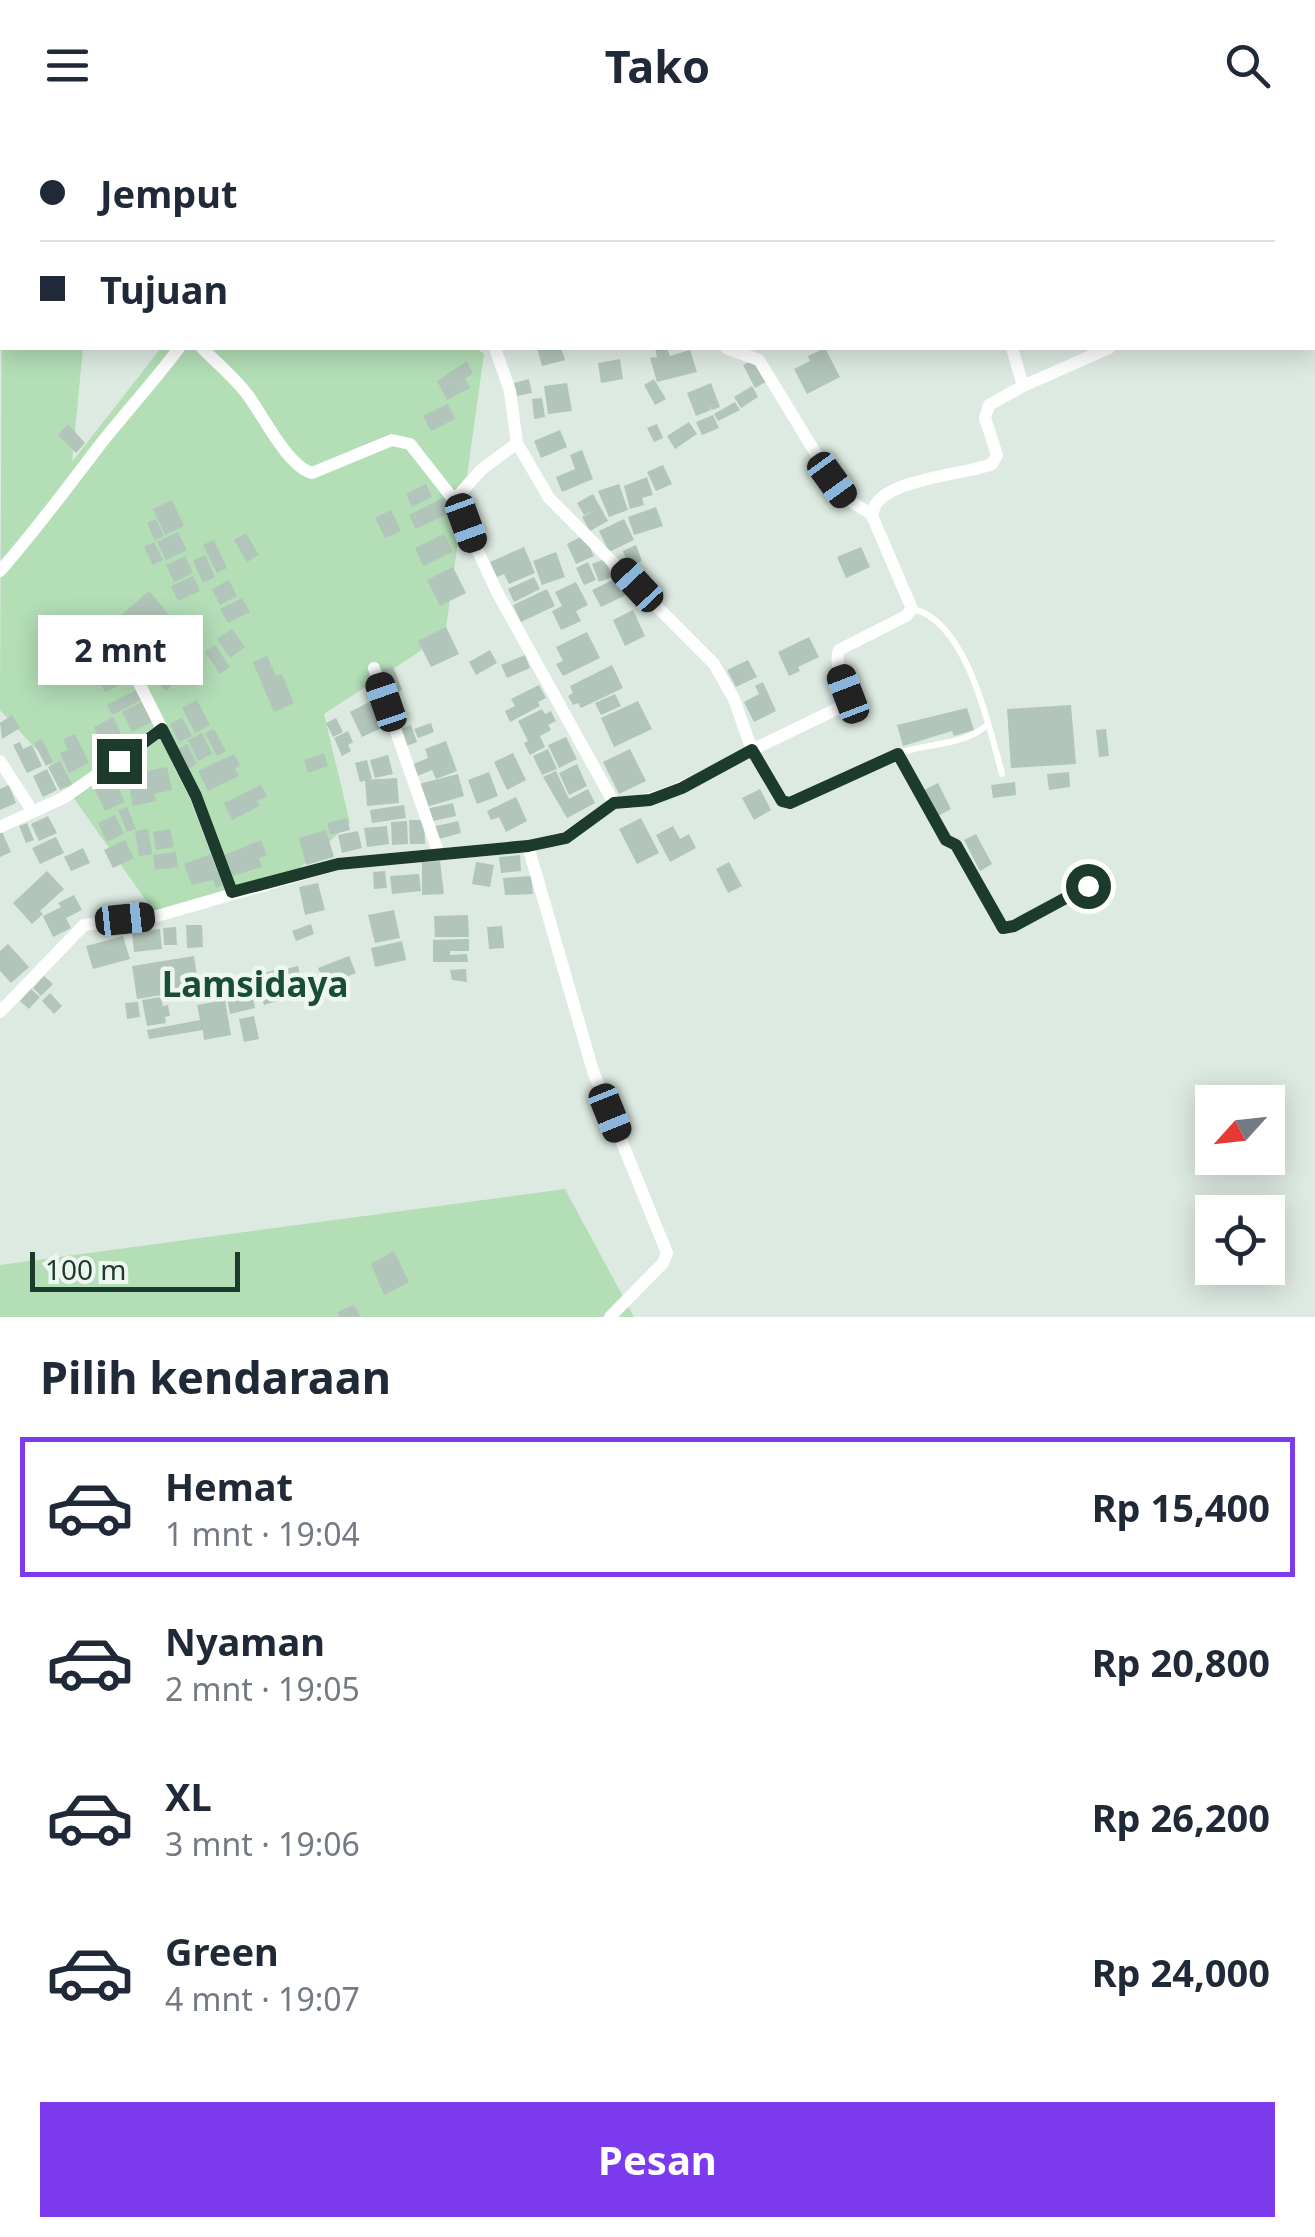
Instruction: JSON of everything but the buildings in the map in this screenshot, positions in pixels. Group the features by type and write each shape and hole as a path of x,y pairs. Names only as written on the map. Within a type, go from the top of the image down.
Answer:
{"street":[{"path":"0,571 55,508 178,350"},
{"path":"204,350 244,391 305,472 312,473 392,440 410,444 454,500 497,592 614,803"},
{"path":"497,350 510,391 518,443 549,498 714,664 734,699 752,750"},
{"path":"0,1012 84,924 157,916 338,864 528,846 566,838 614,803 650,800 682,788 845,705 848,694 836,661 839,650 906,616 912,609 872,514 844,498 759,360 732,350"},
{"path":"1013,350 1023,386"},
{"path":"872,514 875,504 904,485 992,464 997,454 985,418 987,408 1023,386 1104,350"},
{"path":"454,500 481,470 518,443"},
{"path":"374,668 438,852"},
{"path":"134,673 196,796 232,892"},
{"path":"0,827 106,770 162,729"},
{"path":"0,760 33,812"},
{"path":"528,846 593,1071 668,1256 610,1317"}],"lane":[{"path":"912,609 933,616 949,632 962,655 1002,774"},
{"path":"752,750 782,801 790,803 898,754 976,734 987,725"},
{"path":"898,754 946,840 956,845 1003,928 1014,926 1088,886"}],"green space":[{"path":"2,350 83,350 72,462 159,350 479,350 484,354 445,635 324,714 350,823 288,879 157,916 49,763 0,710"},
{"path":"565,1189 634,1317 0,1317 0,1265"}],"district":[{"name":"Lamsidaya","path":"255,983"}],"route":[{"path":"119,761 162,729 196,796 232,892 368,859 528,846 566,838 614,803 636,804 682,788 752,750 782,801 790,803 898,754 946,840 956,845 1003,928 1014,926 1088,886"}]}
